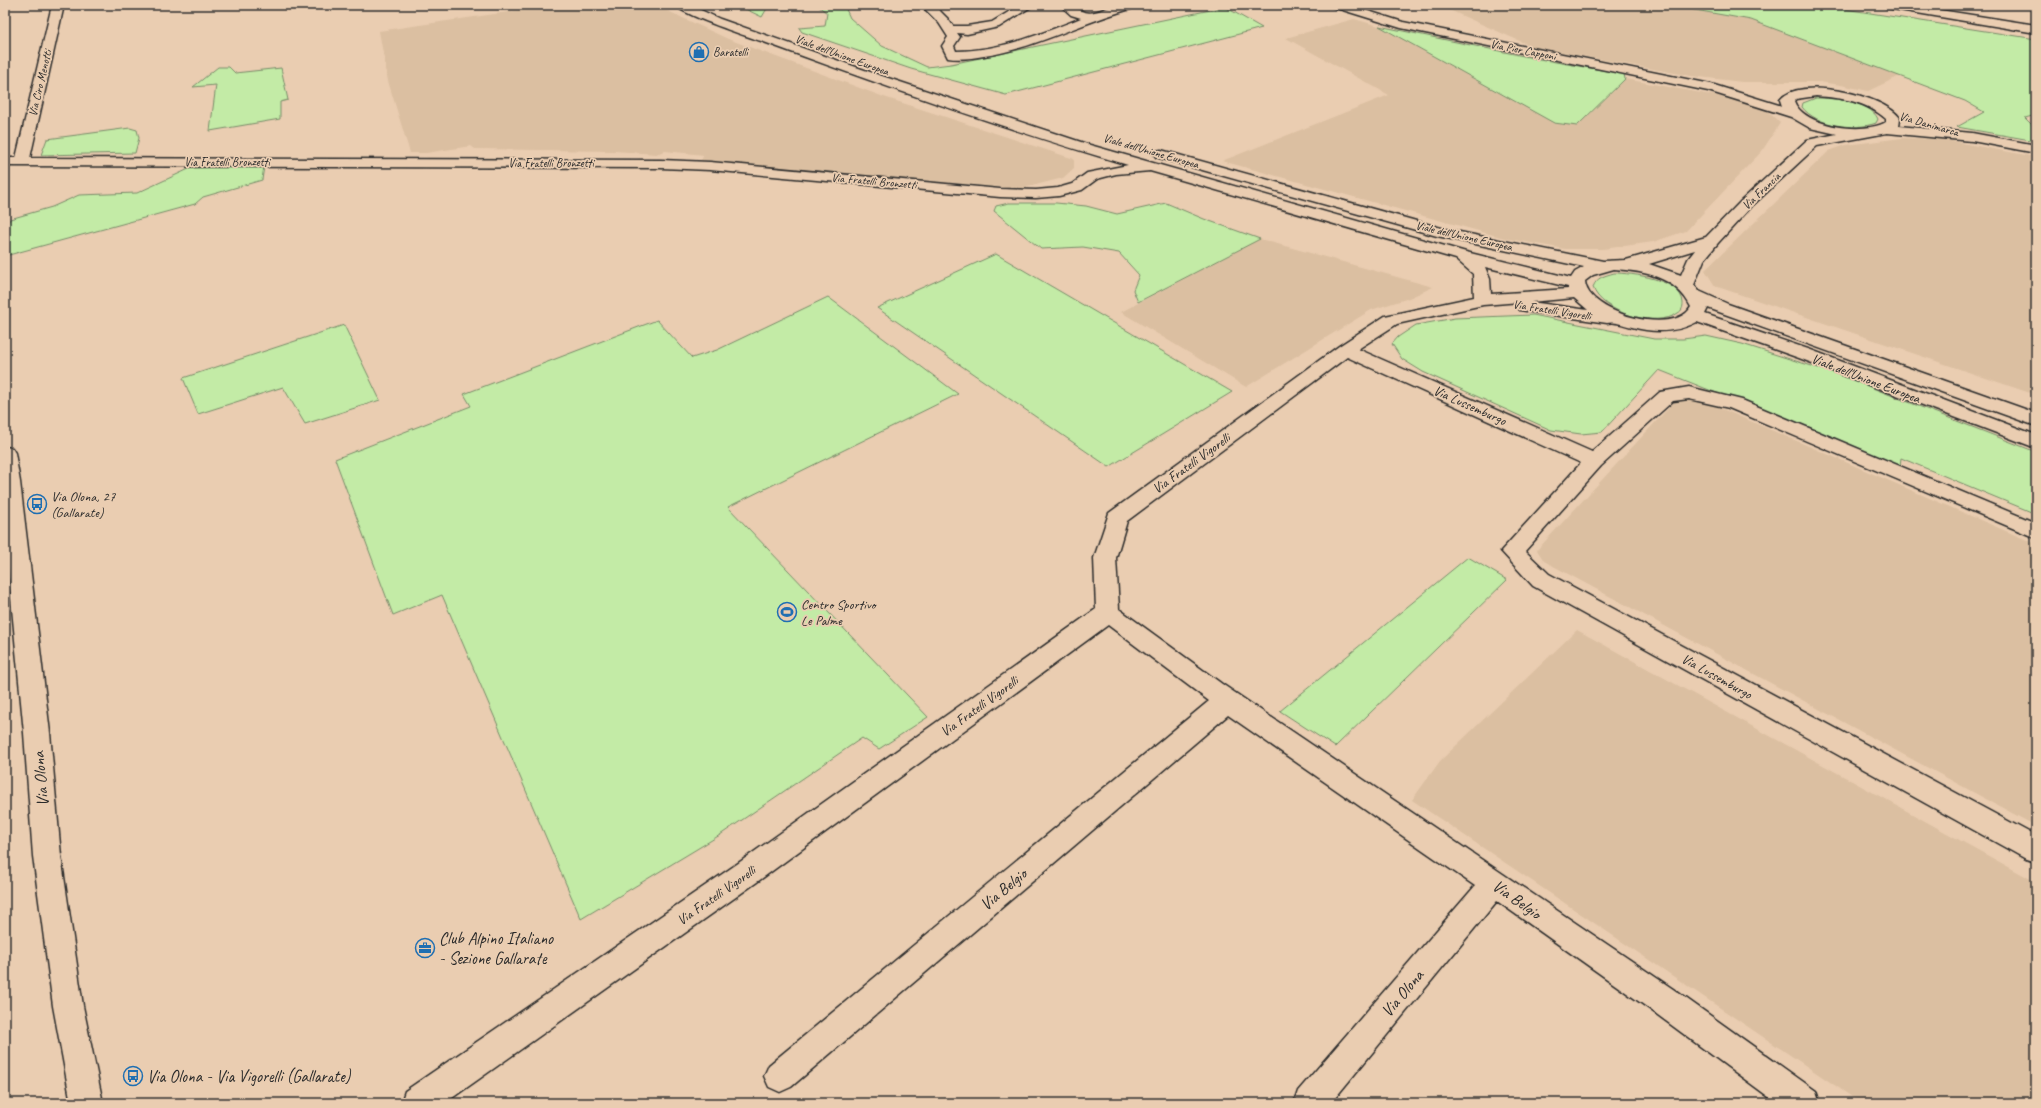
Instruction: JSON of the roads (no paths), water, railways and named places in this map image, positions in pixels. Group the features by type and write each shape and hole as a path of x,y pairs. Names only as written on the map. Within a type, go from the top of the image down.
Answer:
{"main road":[{"name":"Via Ciro Menotti","path":"22,162 58,5"},
{"name":"Viale dell'Unione Europea","path":"682,5 716,21 869,76 1085,148 1149,167 1578,288 1579,276 1588,269 1600,265"},
{"name":"Viale dell'Unione Europea","path":"711,5 881,70 1064,127"},
{"path":"927,5 949,29 954,37 948,46 952,55 990,52 1030,42 1101,13 1134,5"},
{"path":"949,29 967,30 995,25 1028,5"},
{"path":"1066,5 1075,13 1091,17"},
{"name":"Via Pier Capponi","path":"1337,5 1401,26 1711,88 1795,115 1834,130 1865,133 1889,129"},
{"path":"1887,5 2036,29"},
{"path":"1942,5 2036,20"},
{"name":"Via Pier Capponi","path":"1711,88 1776,93 1816,92 1847,96 1877,106 1887,112"},
{"name":"Via Pier Capponi","path":"1795,115 1787,106 1787,100 1792,96 1803,93"},
{"path":"1887,112 1893,118 1893,124 1889,129"},
{"name":"Via Danimarca","path":"1887,112 1972,137"},
{"path":"1795,115 1812,143 1865,133"},
{"name":"Via Danimarca","path":"1889,129 1972,137 2036,149"},
{"name":"Via Francia","path":"1691,290 1696,259 1747,203 1812,143"},
{"path":"1085,148 1092,159 1092,176"},
{"name":"Viale dell'Unione Europea","path":"1147,150 1443,233 1600,265 1629,265 1650,269 1669,276 1722,308 2036,420"},
{"name":"Via Fratelli Bronzetti","path":"5,162 661,164 710,166 977,191 1036,194 1077,187 1092,176 1116,170 1149,167"},
{"name":"Via Francia","path":"1629,265 1712,240"},
{"name":"Viale dell'Unione Europea","path":"1460,255 1477,266 1482,276 1483,300"},
{"path":"1578,288 1588,303 1603,312 1622,320 1644,325 1665,326 1683,323 1695,316 1700,307 1691,290"},
{"name":"Via Fratelli Vigorelli","path":"417,1103 748,873 1108,613 1105,558 1117,518 1139,500 1345,350 1391,320 1483,300 1578,288"},
{"name":"Via Fratelli Vigorelli","path":"1483,300 1622,320"},
{"name":"Viale dell'Unione Europea","path":"1695,316 1805,354 2036,442"},
{"name":"Via Lussemburgo","path":"1345,350 1594,461"},
{"name":"Via Lussemburgo","path":"2036,531 1736,404 1690,393 1667,396 1594,461 1512,551 1541,580 2036,850"},
{"name":"Via Olona","path":"5,452 10,482 35,718 47,856 68,1006 87,1103"},
{"name":"Via Belgio","path":"1108,613 1227,701 1495,883 1730,1048 1804,1103"},
{"name":"Via Belgio","path":"780,1076 1227,701"},
{"name":"Via Olona","path":"1310,1103 1495,883"}],"place":[{"name":"Baratelli","path":"699,52"},
{"name":"Via Olona, 27 (Gallarate)","path":"37,504"},
{"name":"Centro Sportivo Le Palme","path":"787,612"},
{"name":"Club Alpino Italiano - Sezione Gallarate","path":"425,948"},
{"name":"Via Olona - Via Vigorelli (Gallarate)","path":"133,1076"}]}
